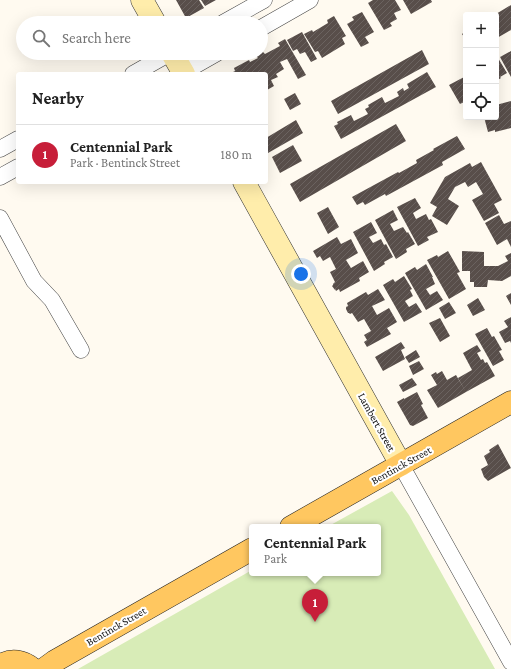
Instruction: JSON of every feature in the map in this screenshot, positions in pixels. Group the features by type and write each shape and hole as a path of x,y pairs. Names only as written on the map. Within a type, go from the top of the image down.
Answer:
{"main road":[{"path":"142,0 151,16"},
{"path":"175,60 181,72"},
{"name":"Lambert Street","path":"245,184 401,465"},
{"name":"Bentinck Street","path":"295,524 511,402"},
{"name":"Bentinck Street","path":"44,669 55,661 249,551"},
{"path":"1,663 15,661 22,662 28,664 33,669"}],"street":[{"path":"235,16 264,0"},
{"path":"268,24 310,0"},
{"path":"137,72 158,60"},
{"path":"185,72 205,60"},
{"path":"0,149 16,140"},
{"path":"0,177 16,168"},
{"path":"0,218 34,281 52,300 81,350"},
{"name":"Lambert Street","path":"401,465 511,662"}],"green space":[{"path":"392,491 409,515 495,669 78,669 249,572 249,576 381,576 381,524 332,524"}],"building":[{"path":"176,0 199,0 204,8 190,16 185,16"},
{"path":"201,0 216,0 205,6"},
{"path":"373,0 395,0 401,10 394,13 397,19 390,23 392,26 384,30 368,3"},
{"path":"403,0 431,0 432,2 411,14"},
{"path":"511,5 511,30 499,37 499,12"},
{"path":"362,12 374,32 365,37 369,43 361,47 347,24 354,20 352,17"},
{"path":"334,16 346,36 342,38 345,44 322,58 318,51 315,52 304,34 312,30 313,32 328,23 327,20"},
{"path":"302,32 317,59 311,62 305,52 300,54 297,49 293,51 287,40"},
{"path":"285,39 306,75 298,79 287,59 280,62 284,69 276,74 278,77 271,80 274,86 268,89 268,72 233,72 235,71 234,68 249,60 250,62 254,60 268,60 268,52 280,46 278,43"},
{"path":"422,50 429,64 338,114 331,101"},
{"path":"511,51 511,77 500,57"},
{"path":"499,60 507,73 500,77 501,78 499,79"},
{"path":"427,72 436,87 341,139 334,126 338,124 337,122 351,115 354,121 368,114 365,109 369,107 368,105 382,97 385,103 399,96 397,92 403,88 404,91 409,88 407,84"},
{"path":"463,78 463,102 460,104 449,85"},
{"path":"295,93 301,104 290,110 284,99"},
{"path":"511,101 511,128 488,132 485,120 499,120 499,104"},
{"path":"296,120 303,133 268,153 268,137"},
{"path":"396,124 406,141 300,202 290,184"},
{"path":"457,136 465,149 442,162 443,165 386,196 385,194 365,205 363,202 357,205 352,197 417,163 416,160"},
{"path":"293,145 302,161 280,173 272,157"},
{"path":"481,162 502,200 494,204 499,213 484,221 472,200 483,194 476,182 468,187 465,182 455,187 448,199 459,206 447,225 432,216 437,207 430,203 445,177 470,163 472,167"},
{"path":"415,198 421,208 413,213 416,219 426,214 429,220 431,219 438,232 427,237 429,240 418,246 397,207"},
{"path":"328,207 339,227 328,234 317,213"},
{"path":"393,210 398,220 390,224 394,231 403,227 407,233 408,232 415,244 406,249 407,252 396,259 375,220"},
{"path":"499,215 504,224 511,221 511,247 507,239 497,245 485,223"},
{"path":"371,222 377,233 369,237 373,243 381,239 384,245 386,244 393,257 384,262 385,264 374,271 353,232"},
{"path":"337,237 341,244 351,239 358,253 346,260 351,268 363,261 369,272 359,278 360,281 340,292 339,289 336,291 332,286 335,282 330,272 336,269 330,257 323,261 320,256 317,258 313,251"},
{"path":"448,251 460,272 457,273 466,289 449,299 427,260 437,255 438,257"},
{"path":"462,251 484,252 484,266 498,266 508,261 505,256 511,253 511,276 502,281 488,280 487,287 474,287 474,282 470,282 470,271 462,271"},
{"path":"426,264 435,284 426,289 430,295 437,291 443,300 426,310 405,273 415,267 417,270"},
{"path":"404,276 412,289 410,290 413,296 405,301 409,307 416,303 422,312 404,322 383,285 393,279 395,282"},
{"path":"378,289 385,300 372,306 377,315 389,308 397,322 387,328 391,334 367,347 364,342 367,340 364,335 371,331 364,319 358,322 352,313 348,313 346,307 348,306 347,303 366,292 368,295"},
{"path":"511,293 511,305 506,296"},
{"path":"478,298 485,310 473,316 467,305"},
{"path":"449,302 456,313 445,319 439,308"},
{"path":"511,317 511,343 510,341 505,343 499,332 508,327 504,321"},
{"path":"440,318 450,336 440,342 429,323"},
{"path":"487,328 492,337 494,336 502,350 499,351 504,360 493,366 475,334"},
{"path":"401,342 405,348 401,350 405,359 383,371 375,357"},
{"path":"477,345 481,351 477,353 481,360 483,359 485,363 487,362 495,376 466,392 458,378 472,370 463,353"},
{"path":"416,350 420,357 409,363 405,357"},
{"path":"419,361 424,369 413,375 409,366"},
{"path":"442,371 447,380 456,375 466,392 438,408 427,390 437,385 431,375"},
{"path":"412,378 417,385 403,392 399,385"},
{"path":"417,392 423,404 421,405 428,418 413,426 410,425 397,402"},
{"path":"498,444 511,468 488,481 484,477 481,469 488,465 484,456 490,452 489,450"}],"place":[{"name":"Centennial Park","path":"315,622"}]}
